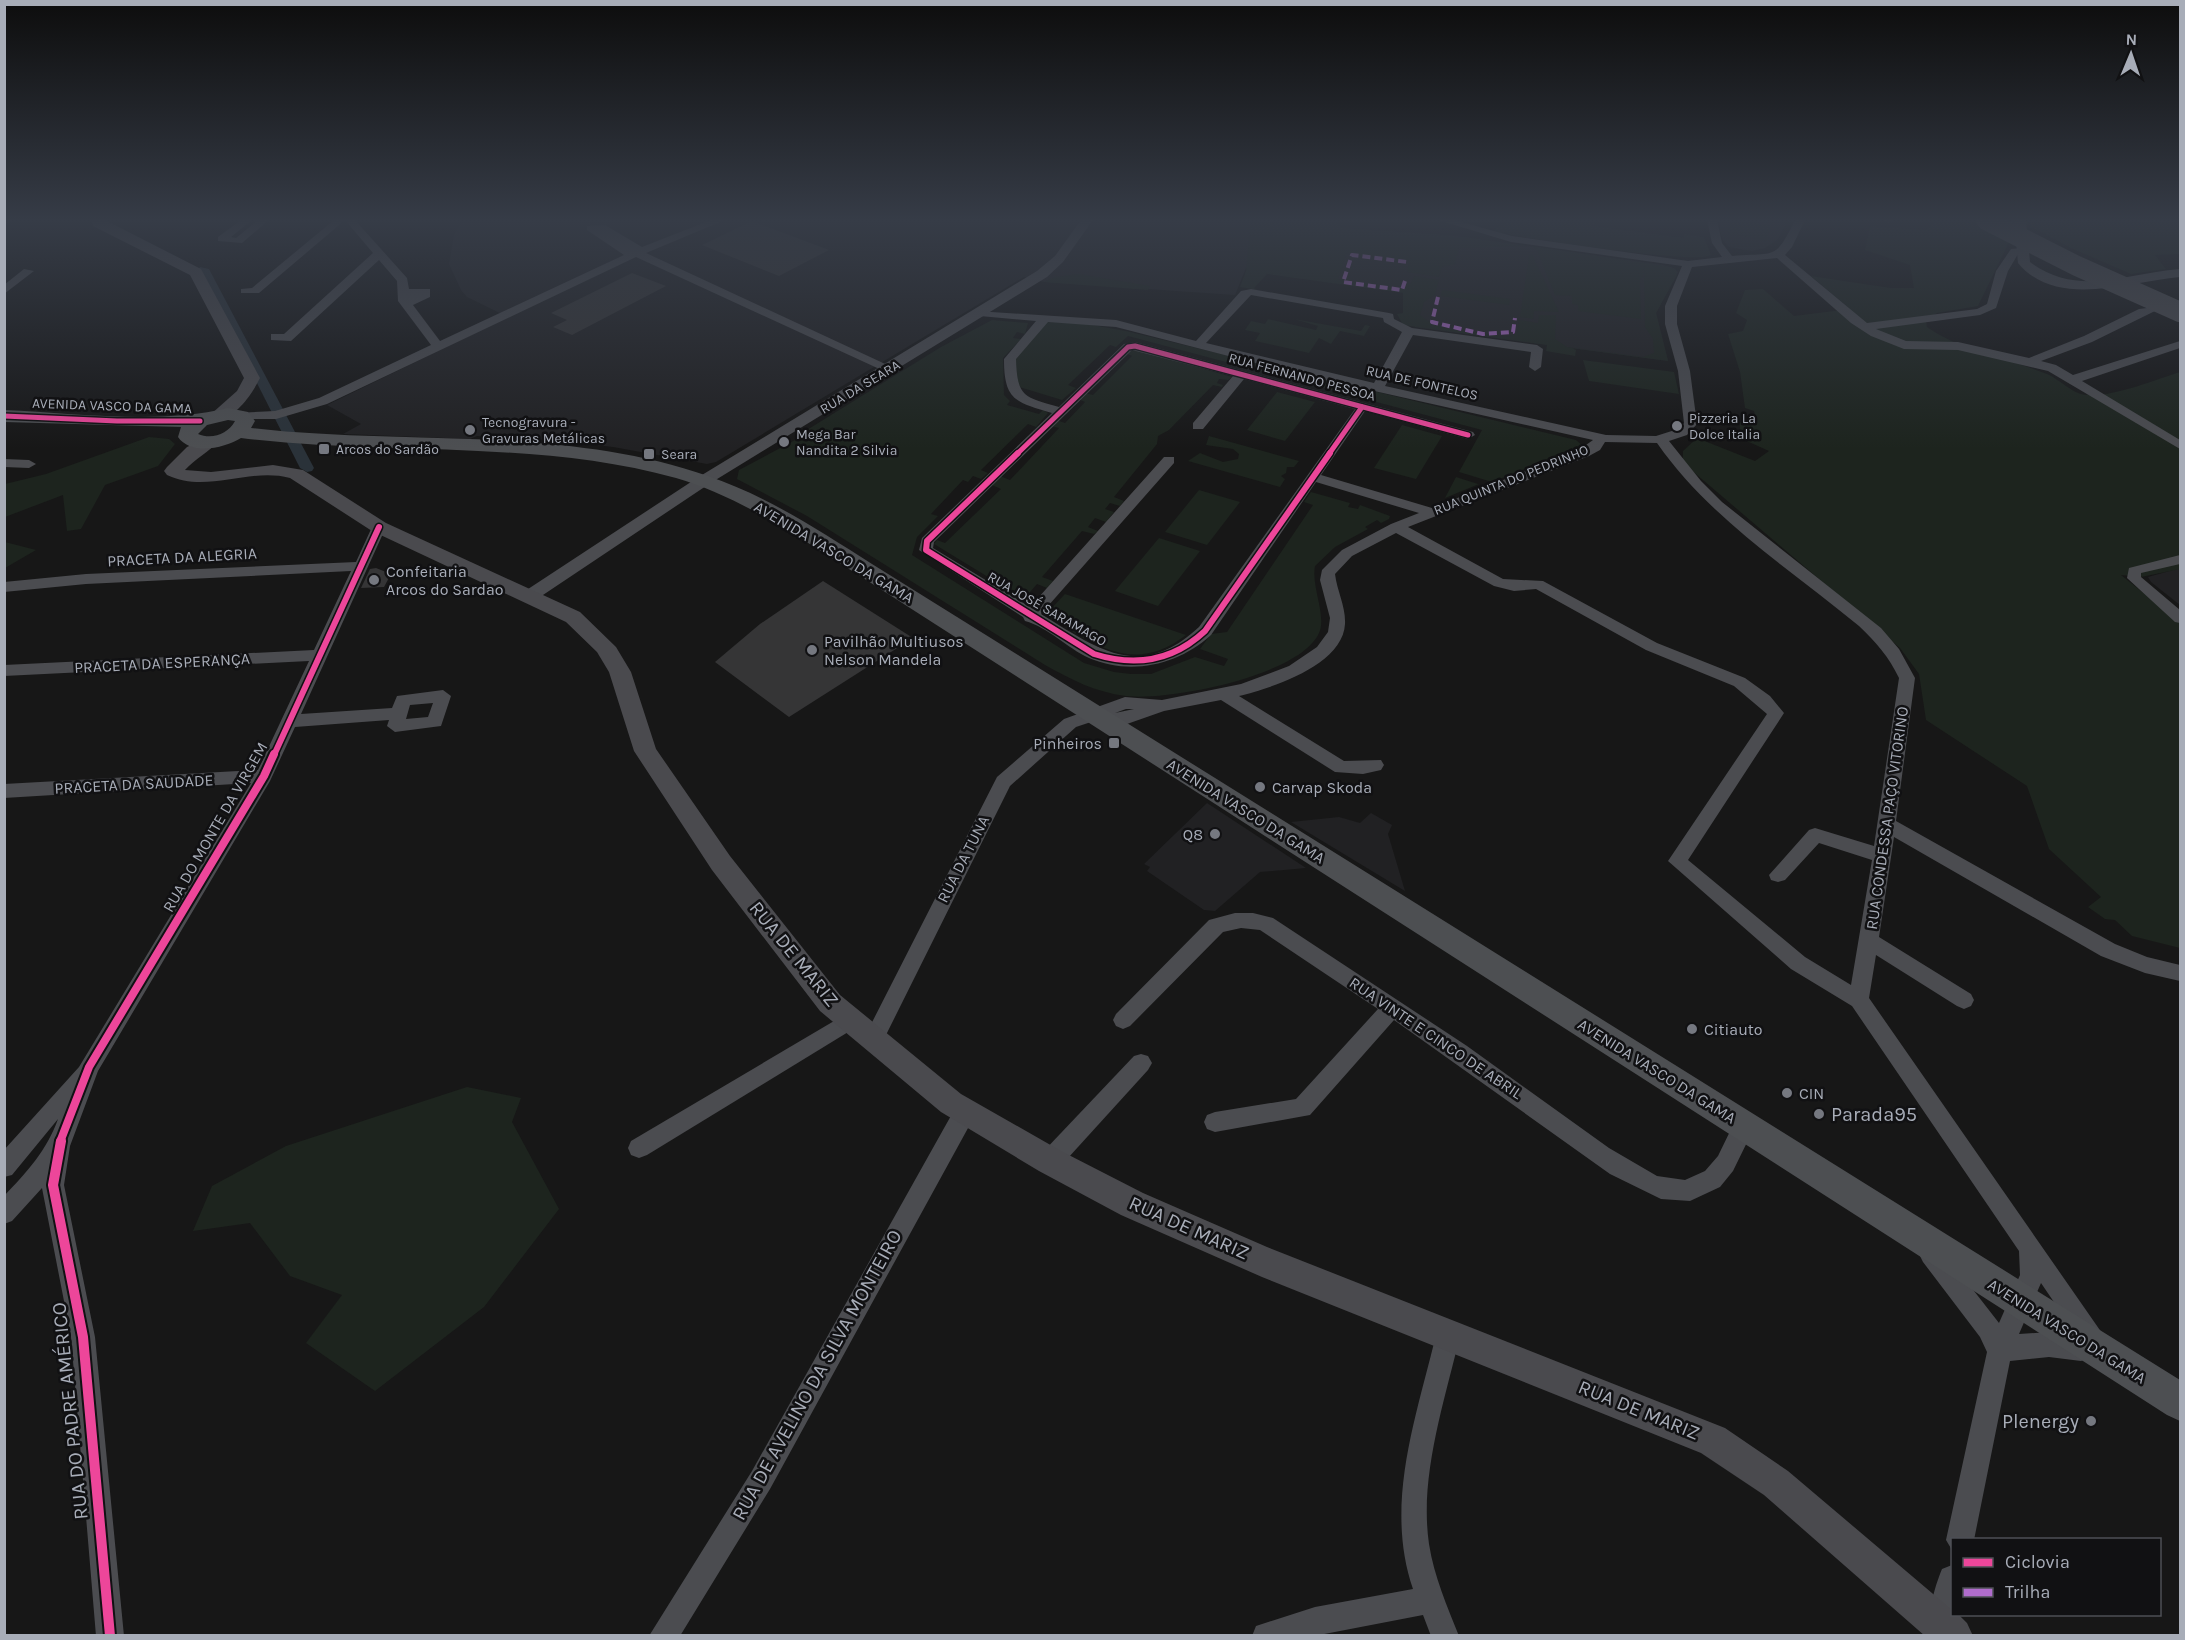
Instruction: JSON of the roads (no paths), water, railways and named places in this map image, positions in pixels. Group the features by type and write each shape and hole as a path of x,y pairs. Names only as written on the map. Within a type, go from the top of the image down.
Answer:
{"highway":[{"path":"2146,297 2181,312"}],"main road":[{"path":"209,297 252,378 237,402 219,415"},
{"name":"AVENIDA VASCO DA GAMA","path":"4,423 192,431 219,415 239,424 332,442 547,451 643,464 703,481 789,522 2020,1301 2175,1395"},
{"name":"AVENIDA VASCO DA GAMA","path":"4,416 117,421 192,431"},
{"name":"AVENIDA VASCO DA GAMA","path":"192,431 196,441 209,442 239,424"},
{"path":"172,471 192,431"},
{"path":"172,471 193,451 209,442"},
{"name":"RUA DE MARIZ","path":"172,471 178,475 196,478 272,470 302,474 356,515 573,617 587,628 605,646 620,672 645,751 721,863 790,952 830,1003 965,1112 1050,1161 1143,1209 1262,1261 1713,1440 1776,1483 1949,1631"}],"street":[{"path":"275,337 287,338 332,297"},
{"path":"405,297 438,346"},
{"path":"239,424 323,401 543,297"},
{"path":"731,297 890,369"},
{"name":"RUA DA SEARA","path":"528,597 703,481 1006,297"},
{"path":"1198,345 1242,297"},
{"path":"1278,297 1389,315 1388,320 1409,331 1538,349 1535,366"},
{"name":"RUA DE FONTELOS","path":"980,313 1116,324 1600,439 1662,439 1679,435 1691,424 1684,371 1671,324 1671,306 1675,297"},
{"path":"1828,297 1864,327 1904,345 1958,346 2052,368 2181,445"},
{"path":"1864,327 1980,312 1992,306 1995,297"},
{"path":"2032,362 2055,350 2087,339 2131,315 2151,309"},
{"path":"1046,317 1010,359 1012,391 1017,398 1064,408"},
{"path":"1378,388 1409,331"},
{"path":"2071,380 2181,344"},
{"name":"RUA FERNANDO PESSOA","path":"1128,347 1468,435"},
{"name":"RUA JOSÉ SARAMAGO","path":"1128,347 926,546 930,554 1030,617 1085,650 1110,660 1143,662 1179,652 1188,648 1204,632 1362,407"},
{"path":"1198,426 1241,375"},
{"name":"RUA QUINTA DO PEDRINHO","path":"1225,695 1264,685 1291,673 1329,644 1336,632 1337,623 1328,573 1347,553 1425,514 1584,453 1595,447 1600,439"},
{"name":"RUA CONDESSA PAÇO VITORINO","path":"1662,439 1676,463 1726,511 1879,635 1900,660 1907,678 1870,941 1859,1000"},
{"path":"1030,617 1169,460"},
{"path":"4,463 29,464"},
{"path":"1311,480 1425,514"},
{"name":"RUA DO MONTE DA VIRGEM","path":"89,1067 264,776 379,527"},
{"path":"1396,527 1499,583 1514,586 1538,584 1668,654 1746,683 1770,705 1776,713 1677,861 1798,963 1859,1000 2031,1249 2109,1357"},
{"path":"2181,560 2143,567 2134,571 2134,578 2181,618"},
{"name":"PRACETA DA ALEGRIA","path":"4,587 86,579 362,566"},
{"name":"PRACETA DA ESPERANÇA","path":"4,671 320,655"},
{"path":"1094,715 1123,720 1164,705 1225,695 1341,766 1363,768 1375,765"},
{"path":"289,721 399,713"},
{"name":"RUA DA TUNA","path":"873,1040 1003,782 1070,723 1094,715"},
{"name":"PRACETA DA SAUDADE","path":"4,791 264,776"},
{"path":"1887,825 2108,950 2145,964 2181,973"},
{"path":"1778,875 1815,835 1882,856"},
{"name":"RUA VINTE E CINCO DE ABRIL","path":"1123,1020 1216,926 1240,919 1266,924 1522,1096 1615,1164 1653,1186 1678,1191 1695,1190 1718,1174 1744,1126"},
{"path":"1870,941 1964,1000"},
{"path":"1215,1122 1302,1108 1392,1008"},
{"path":"639,1148 851,1020"},
{"path":"1050,1161 1141,1063"},
{"path":"4,1167 89,1067"},
{"name":"RUA DO PADRE AMÉRICO","path":"89,1067 44,1182 83,1337 110,1635"},
{"name":"RUA DE AVELINO DA SILVA MONTEIRO","path":"663,1635 761,1480 965,1112"},
{"path":"4,1175 44,1182"},
{"path":"4,1212 44,1182"},
{"path":"1918,1236 1989,1328 1999,1352"},
{"path":"1960,1538 1999,1352 2032,1275 2031,1249"},
{"path":"1446,1635 1430,1600 1419,1558 1414,1531 1414,1508 1448,1335"},
{"path":"1999,1352 2022,1344 2049,1344 2109,1357"},
{"path":"1266,1635 1315,1621 1430,1600"},
{"path":"1949,1631 1951,1605"}],"waterway":[{"path":"218,297 307,468"}],"place":[{"name":"Pizzeria La Dolce Italia","path":"1677,426"},
{"name":"Tecnogravura - Gravuras Metálicas","path":"470,430"},
{"name":"Mega Bar Nandita 2 Silvia","path":"784,442"},
{"name":"Arcos do Sardão","path":"324,449"},
{"name":"Seara","path":"649,454"},
{"name":"Confeitaria Arcos do Sardao","path":"374,580"},
{"name":"Pavilhão Multiusos Nelson Mandela","path":"812,650"},
{"name":"Pinheiros","path":"1114,743"},
{"name":"Carvap Skoda","path":"1260,787"},
{"name":"Q8","path":"1215,834"},
{"name":"Citiauto","path":"1692,1029"},
{"name":"CIN","path":"1787,1093"},
{"name":"Parada95","path":"1819,1114"},
{"name":"Plenergy","path":"2091,1421"}]}
